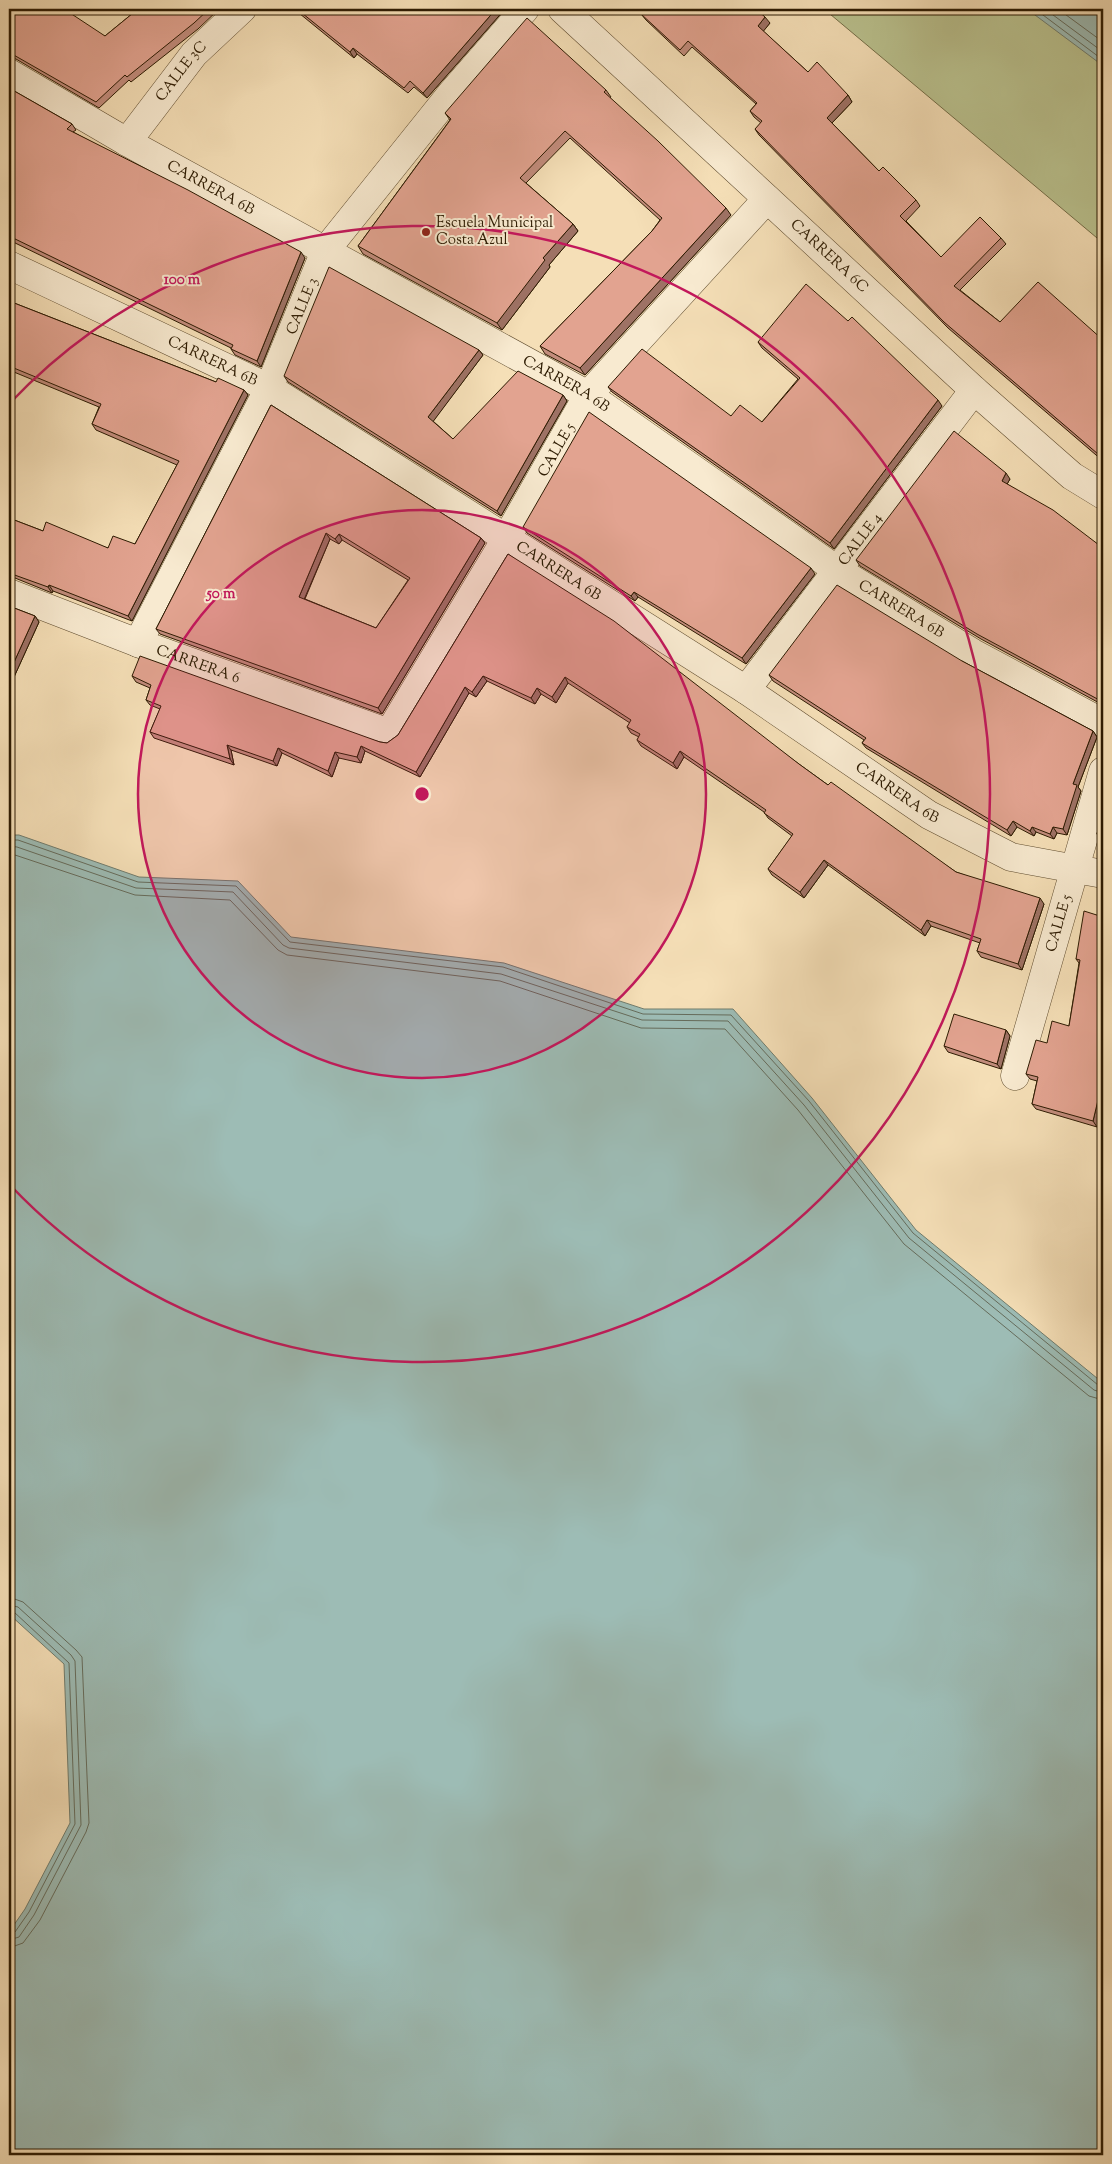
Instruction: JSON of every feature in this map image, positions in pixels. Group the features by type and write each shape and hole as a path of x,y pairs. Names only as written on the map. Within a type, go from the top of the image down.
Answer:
{"street":[{"name":"CALLE 3C","path":"127,142 194,54 242,9"},
{"name":"CALLE 3","path":"138,643 268,388 325,251 450,94 525,9"},
{"name":"CARRERA 6C","path":"562,9 974,390 1072,476 1103,496"},
{"name":"CARRERA 6B","path":"9,74 127,142 588,394 837,570 973,653 1103,723"},
{"name":"CALLE 5","path":"389,733 506,539 588,394 766,199"},
{"name":"CARRERA 6B","path":"9,265 268,388 746,690 929,815 1011,857 1103,874"},
{"name":"CALLE 4","path":"746,690 974,390"},
{"name":"CARRERA 6","path":"9,593 138,643 389,733"},
{"name":"CALLE 5","path":"1015,1076 1076,870 1103,771"}],"green space":[{"path":"824,9 1103,9 1103,243"}],"water":[{"path":"1027,9 1103,9 1103,66 1102,65"},
{"path":"9,835 19,835 139,877 238,881 291,937 504,963 644,1009 733,1009 812,1098 916,1230 1103,1383 1103,2155 9,2155 9,1932 25,1909 70,1823 64,1664 9,1614"}],"building":[{"path":"9,9 64,9 105,36 138,9 209,9 127,77 125,75 96,102 9,53"},
{"path":"297,9 496,9 423,93 410,81 404,88 353,48 350,52"},
{"path":"647,9 756,9 765,17 758,26 808,72 817,62 848,95 827,118 879,171 883,167 916,200 900,216 941,257 980,217 1001,238 954,286 1000,322 1038,282 1103,340 1103,347 1098,353 1103,357 1103,457 944,322 755,129 762,121 750,111 757,103 688,41 680,50 641,14"},
{"path":"527,18 606,90 604,92 658,141 726,208 580,368 540,346 652,231 662,218 565,131 520,178 573,224 543,258 545,260 497,323 358,246 451,119 445,113"},
{"path":"9,88 72,124 67,129 188,190 301,252 257,361 231,349 233,345 9,236"},
{"path":"329,267 479,350 428,417 453,439 518,371 563,395 497,511 284,376"},
{"path":"806,284 848,321 852,317 938,400 830,543 608,387 642,349 731,416 740,405 762,422 800,378 758,342"},
{"path":"9,301 216,382 218,378 244,390 128,616 49,585 48,587 9,573 9,518 43,531 46,522 108,548 113,536 135,544 179,461 92,424 101,404 9,366"},
{"path":"271,405 481,538 378,708 156,629","holes":["326,533 335,539 339,534 410,578 376,628 299,597"]},
{"path":"589,412 811,568 742,658 634,592 631,596 523,527"},
{"path":"954,431 1006,473 1002,481 1053,510 1103,548 1103,702 977,634 856,560"},
{"path":"508,554 614,621 799,764 828,785 831,782 956,872 1040,898 1018,964 977,951 981,939 927,920 921,930 824,860 800,892 768,869 793,834 764,813 766,810 680,751 673,763 637,740 640,734 627,727 631,720 565,677 552,697 537,688 531,698 483,676 472,692 465,687 416,772 361,746 357,757 335,752 328,771 278,748 273,761 227,745 230,759 150,732 161,706 146,700 151,685 132,676 140,656 387,743 398,735"},
{"path":"837,585 962,661 1093,731 1073,784 1077,785 1063,829 1053,827 1050,834 1032,827 1030,831 1013,821 1007,830 862,743 866,738 769,675"},
{"path":"9,606 35,616 10,671 9,670"},
{"path":"1103,809 1103,835 1097,834"},
{"path":"1084,911 1103,917 1103,1079 1093,1121 1032,1104 1038,1077 1026,1074 1036,1040 1047,1043 1052,1021 1069,1026 1080,960 1076,959"},
{"path":"954,1014 1006,1030 997,1064 944,1046"}],"place":[{"name":"Escuela Municipal Costa Azul","path":"426,232"}]}
